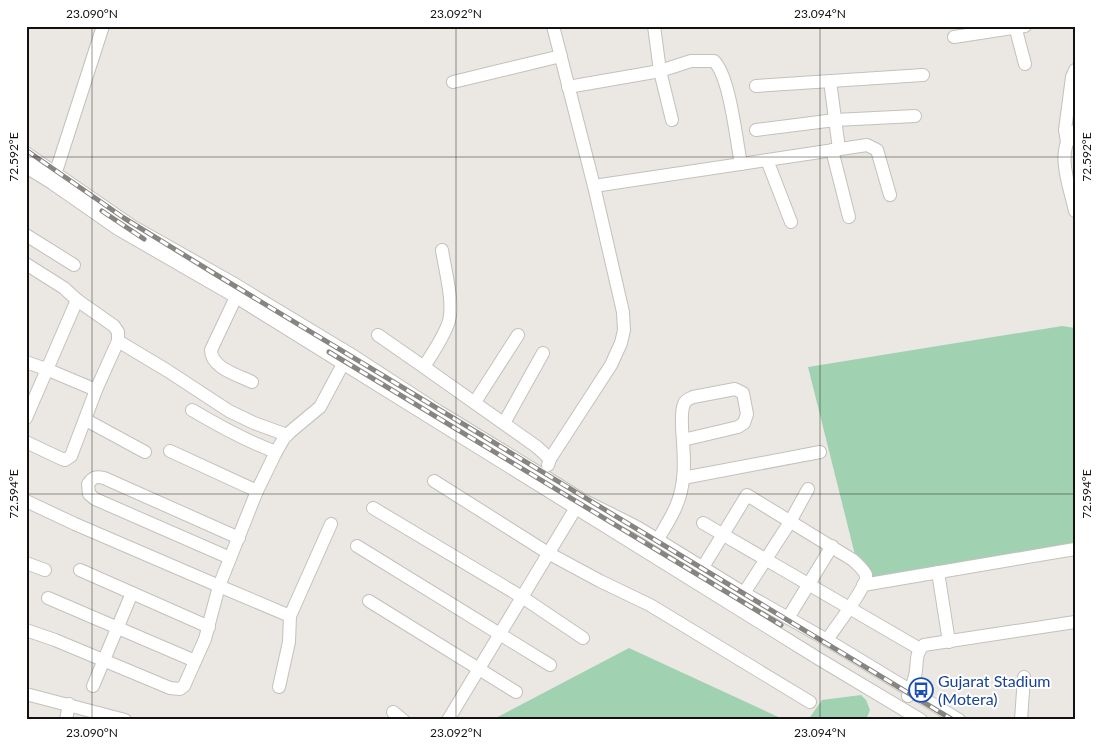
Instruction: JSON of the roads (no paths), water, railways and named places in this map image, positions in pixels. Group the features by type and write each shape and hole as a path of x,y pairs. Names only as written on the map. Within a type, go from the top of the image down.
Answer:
{"street":[{"path":"54,178 103,26"},
{"path":"543,482 550,459 611,365 621,344 624,330 623,312 594,186 553,26"},
{"path":"654,26 660,71 672,120"},
{"path":"954,37 1018,27 1025,64"},
{"path":"453,82 560,56"},
{"path":"568,87 660,71 691,61 714,61 719,66 725,82 741,164"},
{"path":"1075,70 1072,77 1065,130 1065,148 1070,167 1075,211"},
{"path":"756,86 923,75"},
{"path":"830,81 835,120 835,149 849,217"},
{"path":"756,130 835,120 915,116"},
{"path":"1066,142 1075,131"},
{"path":"594,186 868,145 877,150 890,195"},
{"path":"26,154 118,229 236,297 343,364 578,503 810,654 921,720"},
{"path":"767,160 791,222"},
{"path":"26,167 54,178 132,226 231,282 356,357 543,482"},
{"path":"26,235 74,265"},
{"path":"424,367 445,332 449,319 450,306 442,250"},
{"path":"26,264 64,288 76,300 114,326 118,332 118,341 96,390 71,456 68,459 62,459 26,442"},
{"path":"236,297 210,350 211,356 222,368 252,382"},
{"path":"26,418 29,404 76,300"},
{"path":"475,402 518,334"},
{"path":"378,335 537,446 550,459"},
{"path":"118,341 230,411 254,423 287,435"},
{"path":"504,423 543,353"},
{"path":"26,362 96,390"},
{"path":"26,630 176,690 184,686 209,627 218,586 257,491 276,452 287,435 320,408 343,364"},
{"path":"658,539 677,506 683,478 682,411 686,400 692,397 735,389 743,393 747,414 744,423 738,427 683,440"},
{"path":"192,410 234,435 276,452"},
{"path":"86,420 145,452"},
{"path":"170,451 257,491"},
{"path":"683,478 820,452"},
{"path":"230,558 96,499 89,494 88,484 93,478 98,476 104,478 239,538"},
{"path":"434,481 548,553 650,605 810,702"},
{"path":"744,593 790,522 808,489"},
{"path":"703,567 747,495 853,560 865,574 866,579 860,594 826,640"},
{"path":"26,501 75,524 290,616"},
{"path":"578,503 658,539 744,593 959,720"},
{"path":"448,720 578,503"},
{"path":"373,508 522,597 584,638"},
{"path":"703,523 920,649"},
{"path":"279,687 289,642 290,616 331,524"},
{"path":"357,546 550,665"},
{"path":"788,618 832,546"},
{"path":"863,585 1075,548"},
{"path":"26,563 45,570"},
{"path":"80,570 209,627"},
{"path":"938,572 948,642"},
{"path":"94,686 132,593"},
{"path":"48,598 118,626 195,661"},
{"path":"369,601 516,692"},
{"path":"901,708 915,676 917,654 920,649 929,644 1075,622"},
{"path":"1021,720 1024,677"},
{"path":"26,694 125,720"},
{"path":"66,720 69,704"}],"railway":[{"path":"26,150 124,218 215,274 953,720"},
{"path":"102,211 144,239"},
{"path":"329,352 781,625"}],"place":[{"name":"Gujarat Stadium (Motera)","path":"921,690"}]}
